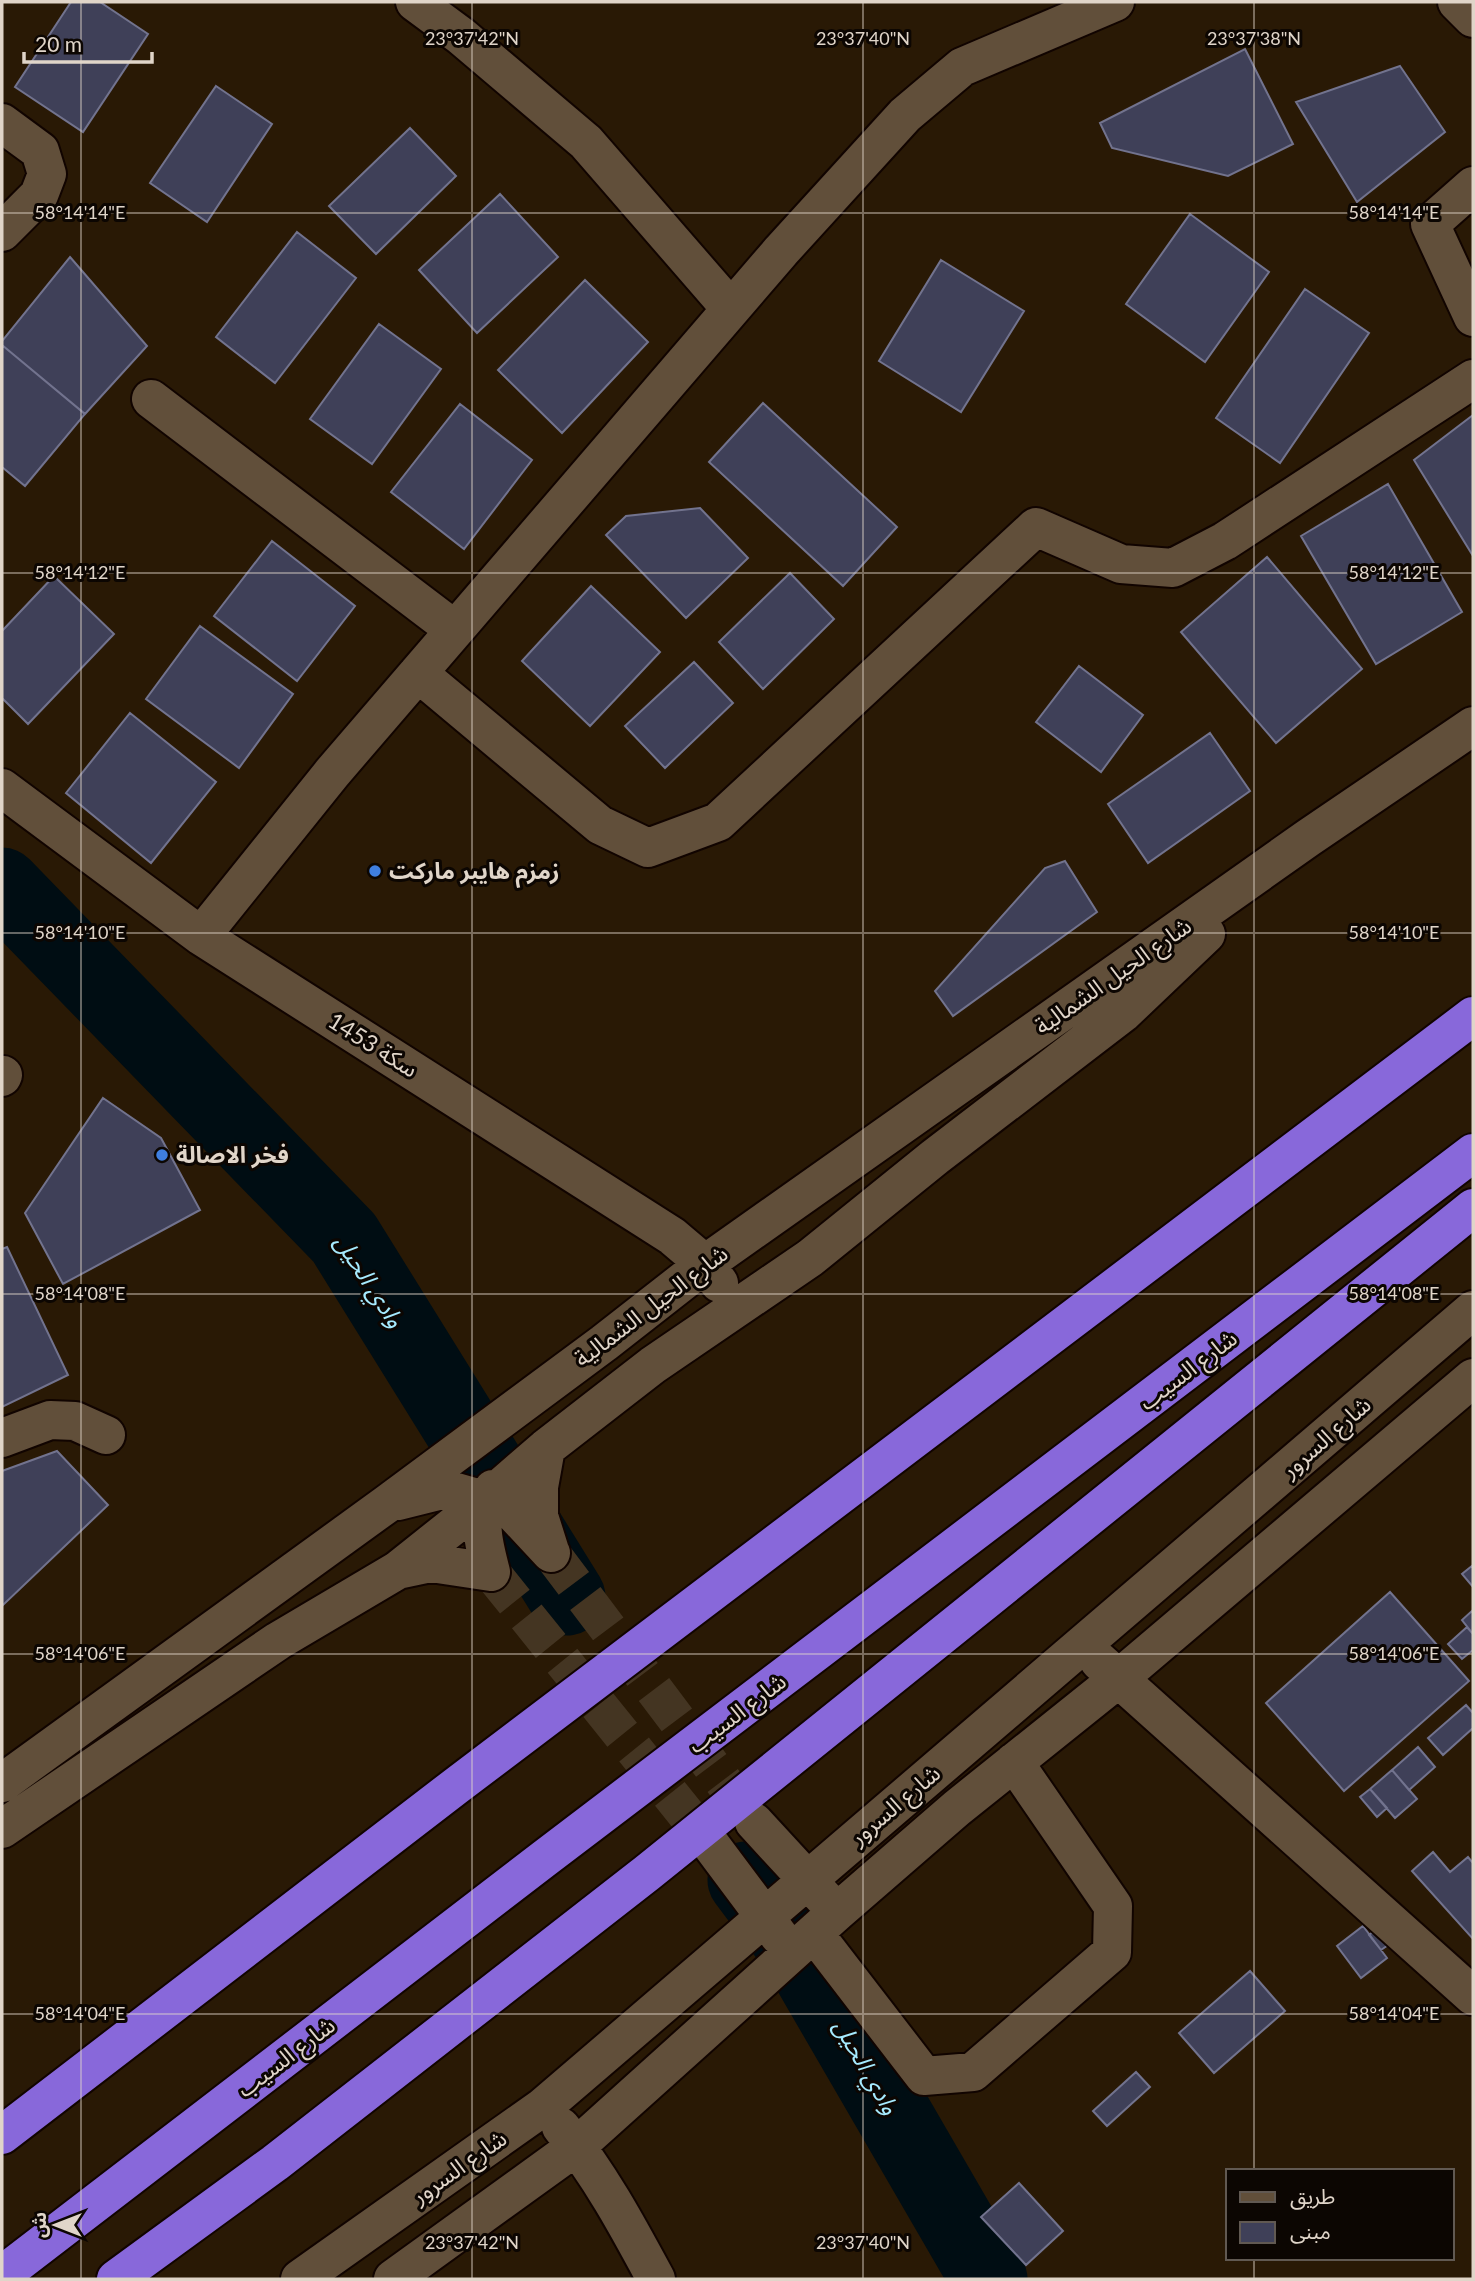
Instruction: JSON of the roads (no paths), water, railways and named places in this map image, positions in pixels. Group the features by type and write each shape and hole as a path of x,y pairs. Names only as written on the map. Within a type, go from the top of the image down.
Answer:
{"highway":[{"path":"2,2135 467,1777 1473,1016"},
{"name":"شارع السيب","path":"2,2275 545,1858 1473,1153"},
{"path":"127,2272 275,2162 647,1873 1473,1208"}],"street":[{"path":"415,2 461,36 586,142 732,309"},
{"path":"201,936 332,773 732,309 905,115 962,67 1115,2"},
{"path":"1457,2 1473,19"},
{"path":"2,123 40,151 47,174 39,195 2,232"},
{"path":"1473,187 1430,224 1473,317"},
{"path":"418,673 600,825 648,848 718,822 1036,527 1121,564 1173,568 1225,541 1473,379"},
{"path":"151,399 455,630"},
{"name":"شارع الحيل الشمالية","path":"2,1783 387,1504 604,1343 705,1264 1308,838 1473,726"},
{"name":"سكة 1453","path":"2,788 201,936 672,1236 705,1264 737,1308"},
{"name":"شارع الحيل الشمالية","path":"398,1570 546,1448 653,1365 810,1258 935,1157 1123,1013 1308,838"},
{"name":"شارع السرور","path":"300,2279 544,2107 1473,1310"},
{"path":"2,1829 278,1641 398,1570 431,1563 491,1572 481,1530 486,1500 511,1457 604,1343"},
{"name":"شارع السرور","path":"393,2279 577,2146 814,1932 957,1808 1118,1679 1473,1377"},
{"path":"2,1437 50,1420 75,1421 106,1435"},
{"path":"387,1504 446,1489 486,1500 508,1507 551,1553 538,1516 539,1487 546,1448"},
{"path":"1082,1646 1473,1996"},
{"path":"754,1822 807,1880 814,1932 924,2076 973,2072 1112,1952 1113,1906 1014,1762"},
{"path":"711,1845 765,1918 814,1932"},
{"path":"544,2107 577,2146 656,2279"}],"waterway":[{"name":"وادي الحيل","path":"2,886 344,1238 567,1597"},
{"name":"وادي الحيل","path":"746,1880 797,1948 989,2279"}],"tunnel":[{"path":"551,1553 754,1822"},
{"path":"491,1572 711,1845"}],"place":[{"name":"زمزم هايبر ماركت","path":"375,871"},
{"name":"فخر الاصالة","path":"162,1155"}]}
